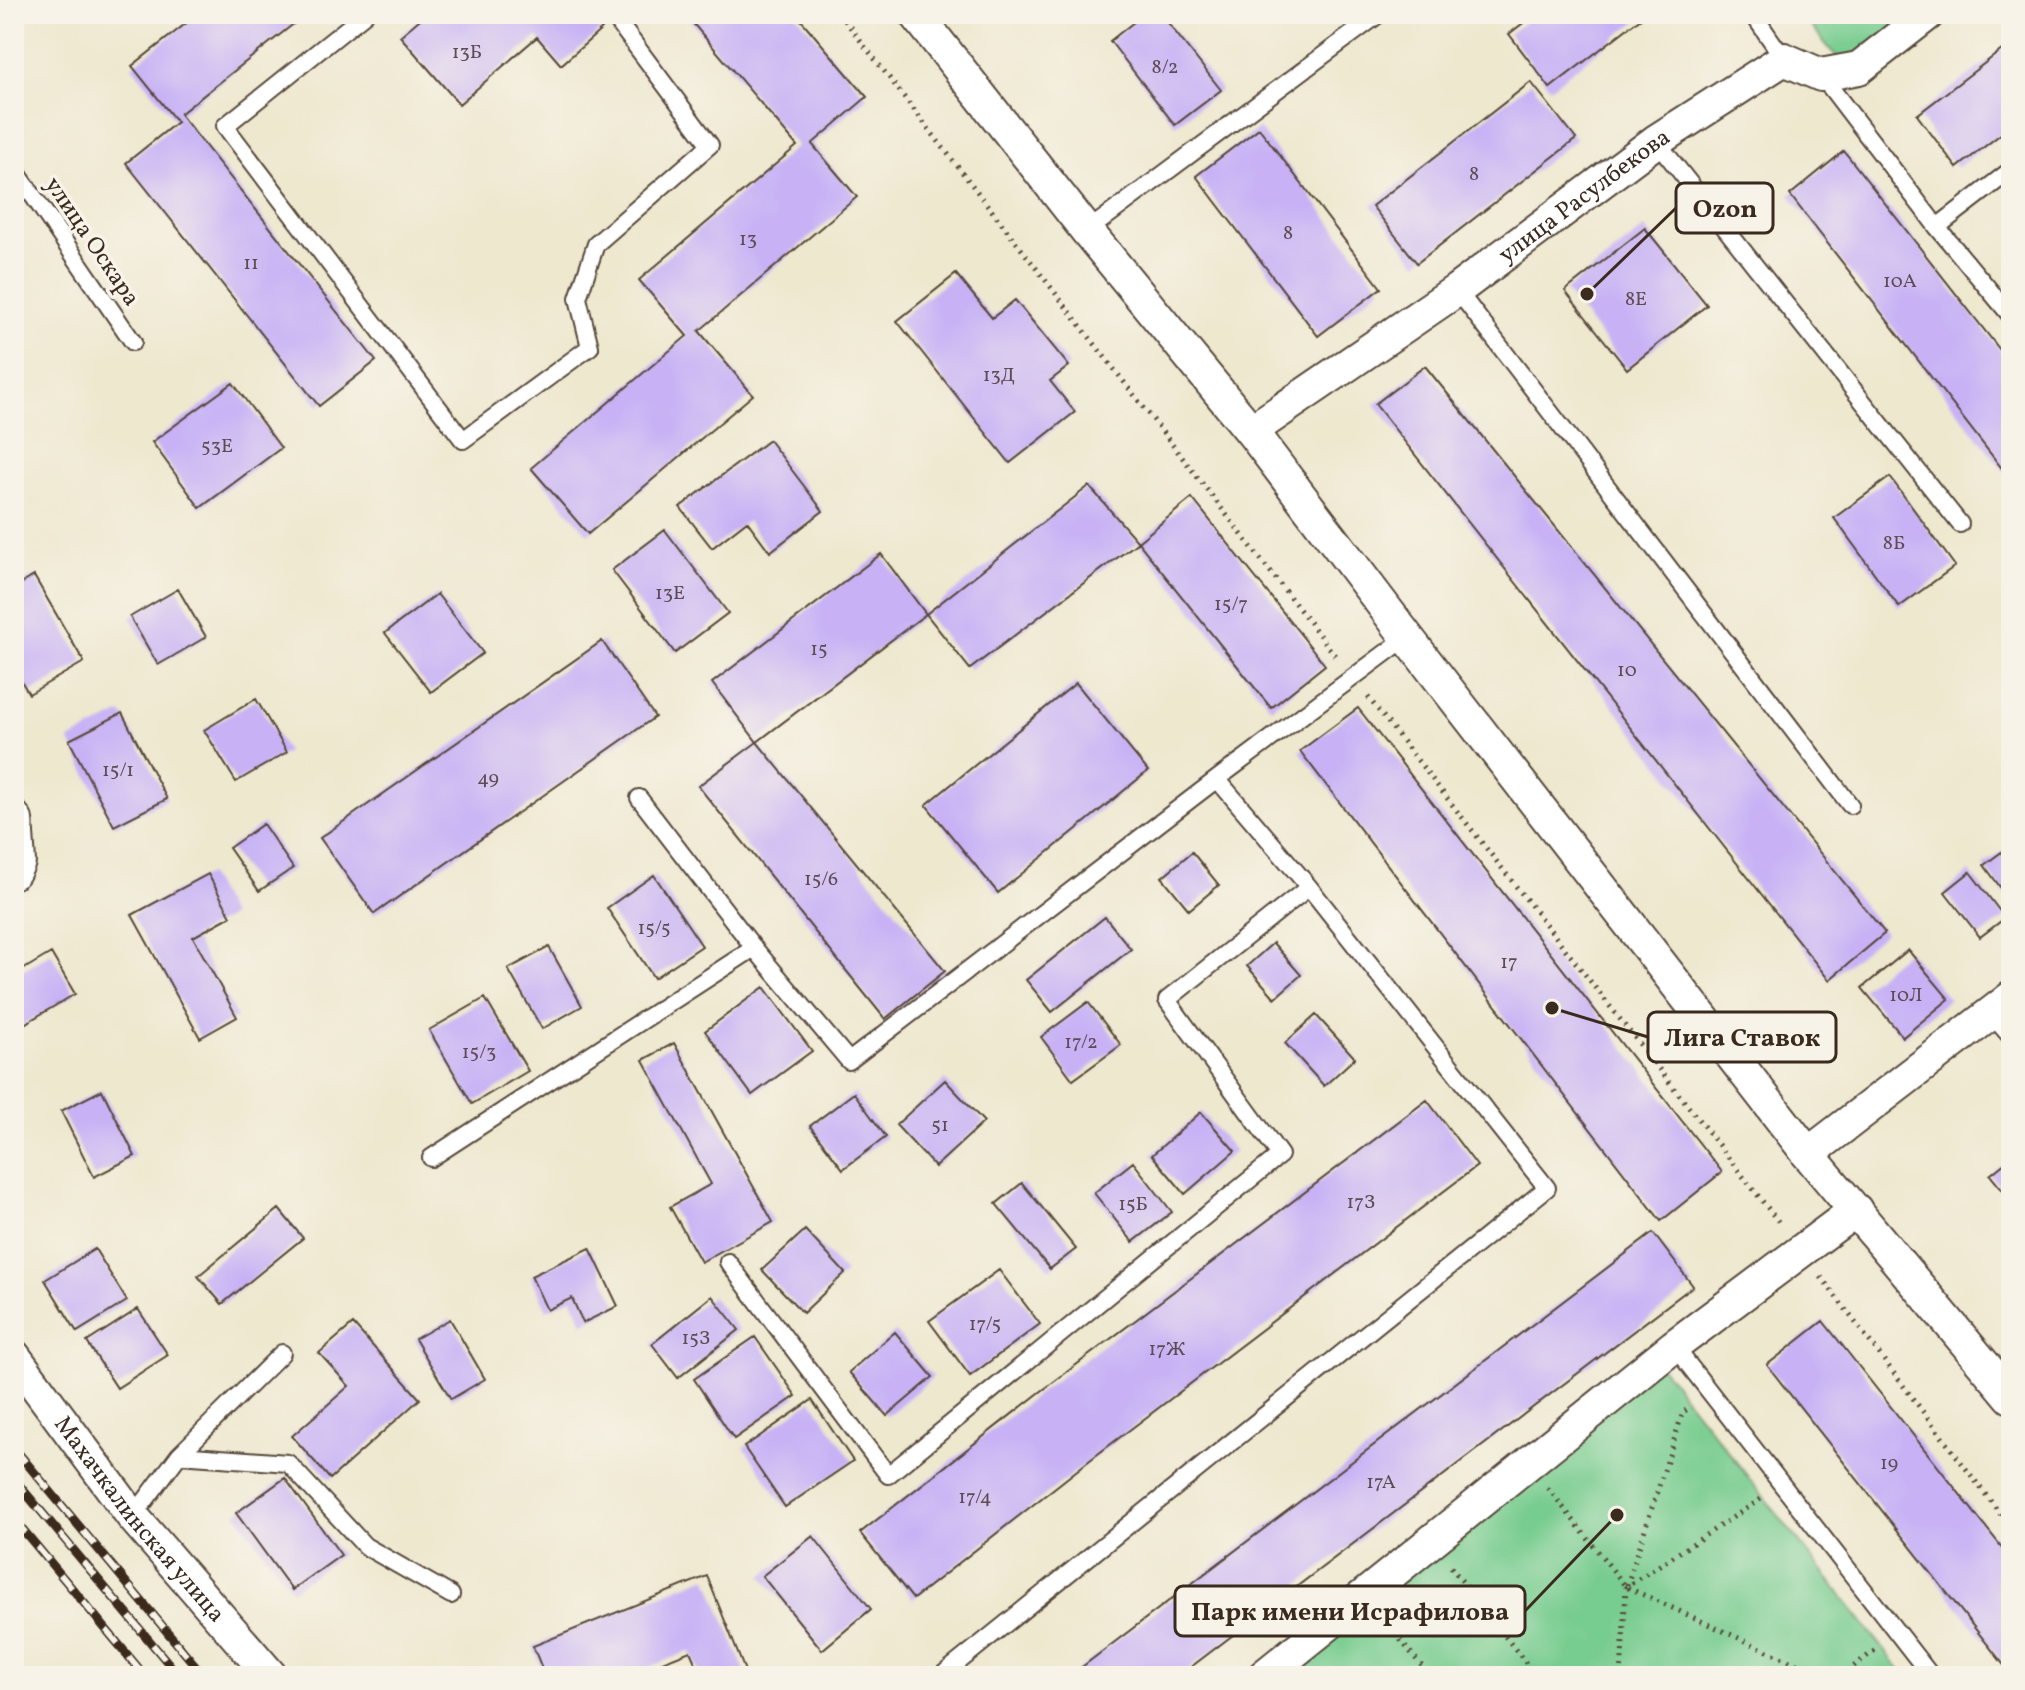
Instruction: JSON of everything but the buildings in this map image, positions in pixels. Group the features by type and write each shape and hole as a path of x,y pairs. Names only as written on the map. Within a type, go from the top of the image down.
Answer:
{"street":[{"path":"916,14 1087,231 1251,431 1808,1154 2011,1397"},
{"path":"1784,59 1821,75 1859,68 1928,14"},
{"name":"улица Расулбекова","path":"1251,431 1457,290 1656,141 1784,59"},
{"path":"14,817 19,862 14,872"},
{"path":"1808,1154 2004,1016"},
{"path":"1264,1676 1674,1346 1856,1210"},
{"name":"Махачкалинская улица","path":"14,1356 133,1517 271,1676"}],"lane":[{"path":"365,14 225,126 463,440 590,347 578,298 596,244 710,145 612,14"},
{"path":"1087,231 1379,14"},
{"path":"1753,14 1784,59"},
{"path":"1821,75 1937,227 2011,316"},
{"path":"1656,141 1960,524"},
{"name":"улица Оскара","path":"14,168 133,342"},
{"path":"1937,227 2011,170"},
{"path":"1457,290 1850,805"},
{"path":"639,798 754,948 849,1061 1407,637"},
{"path":"941,1676 1547,1188 1309,887 1217,779"},
{"path":"728,1262 888,1475 1280,1155 1167,1000 1309,887"},
{"path":"431,1158 754,948"},
{"path":"1674,1346 1931,1676"},
{"path":"133,1517 179,1455 282,1353"},
{"path":"179,1455 288,1463 365,1546 451,1595"}],"path":[{"path":"840,14 1352,677 1801,1250 2011,1528"},
{"path":"1621,1676 1626,1587 1683,1412 1710,1393"},
{"path":"1626,1587 1782,1485"},
{"path":"1536,1497 1549,1487 1626,1587 1823,1676"},
{"path":"1449,1565 1536,1676"},
{"path":"1383,1618 1430,1676"},
{"path":"1841,1676 1898,1633"}],"green space":[{"path":"1801,14 1915,14 1843,65"},
{"path":"1651,1354 1905,1676 1261,1676"}],"railway":[{"path":"14,1448 204,1676"},
{"path":"14,1479 179,1676"},
{"path":"14,1519 145,1676"}],"place":[{"name":"Ozon","path":"1587,294"},
{"name":"Лига Ставок","path":"1552,1008"},
{"name":"Парк имени Исрафилова","path":"1617,1515"}]}
